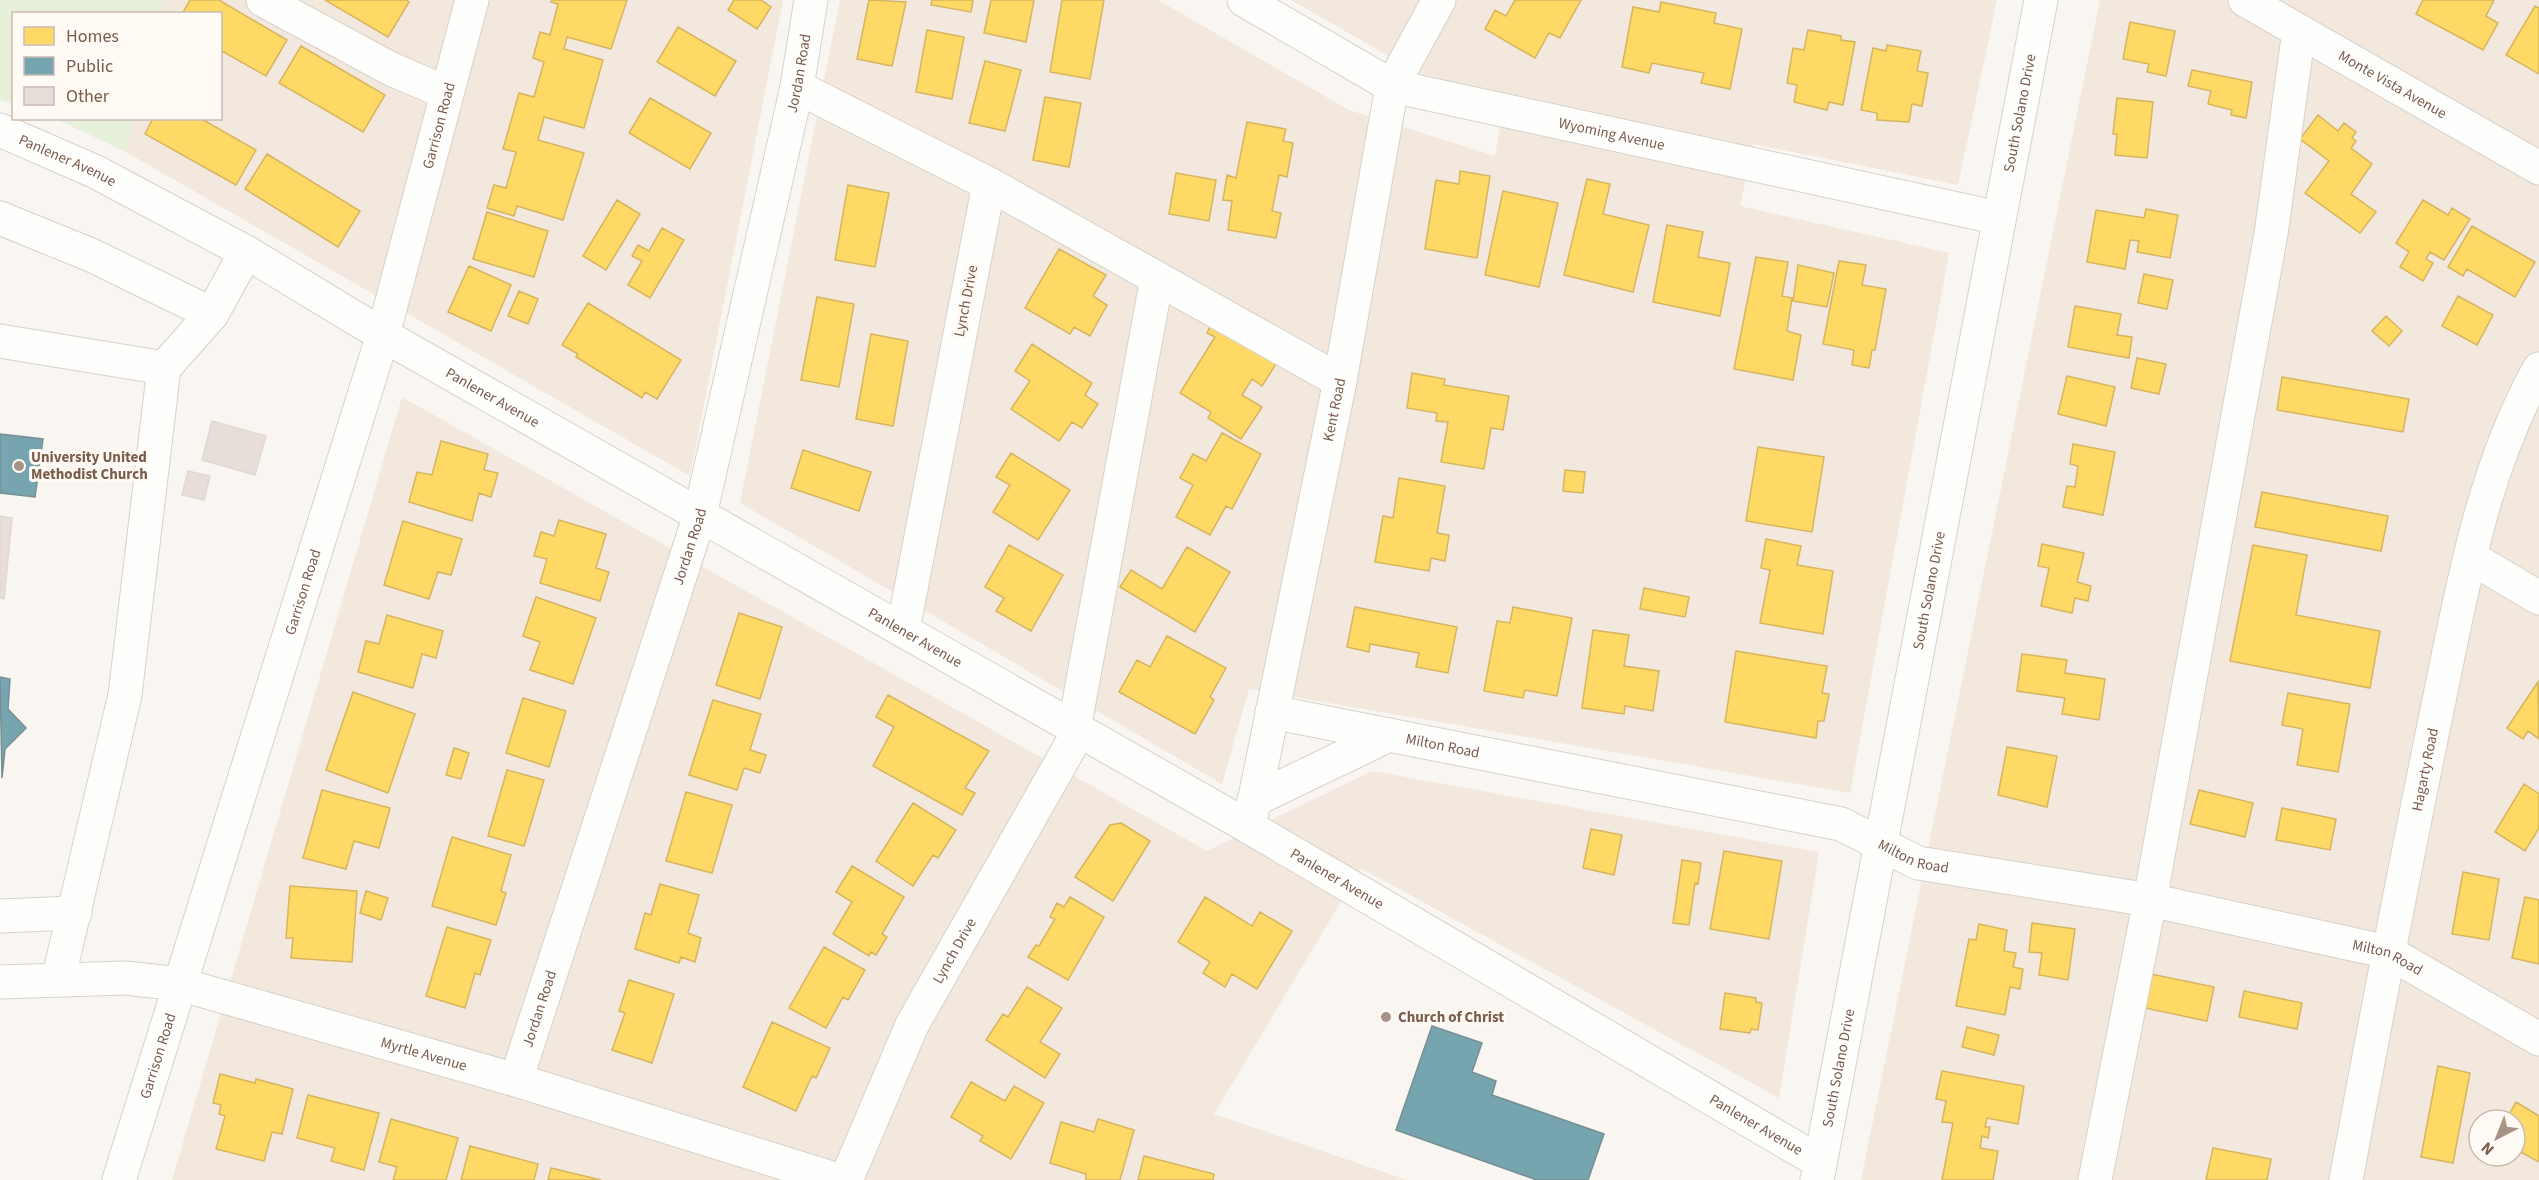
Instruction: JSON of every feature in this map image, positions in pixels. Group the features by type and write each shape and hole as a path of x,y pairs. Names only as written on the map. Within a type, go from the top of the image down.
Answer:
{"street":[{"path":"263,0 391,69 447,93"},
{"name":"Garrison Road","path":"120,1180 179,984 383,335 472,0"},
{"name":"Jordan Road","path":"516,1080 700,516 797,87 811,0"},
{"name":"Wyoming Avenue","path":"1244,0 1392,86 1999,218"},
{"name":"Kent Road","path":"1251,814 1340,381 1392,86 1439,0"},
{"name":"South Solano Drive","path":"1818,1171 2041,0"},
{"name":"Monte Vista Avenue","path":"2245,0 2539,168"},
{"path":"2095,1180 2150,900 2271,234 2299,31"},
{"path":"797,87 989,184 1340,381"},
{"name":"Panlener Avenue","path":"0,130 96,172 246,252 383,335 1076,730 1251,814 1818,1171"},
{"name":"Lynch Drive","path":"903,630 989,184"},
{"path":"0,218 91,255 212,314"},
{"path":"58,980 124,695 164,368 212,314 246,252"},
{"name":"Lynch Drive","path":"846,1180 912,1025 1076,730 1157,278"},
{"path":"0,341 164,368"},
{"name":"Hagarty Road","path":"2346,1180 2388,952 2470,557 2502,449 2527,390 2539,369"},
{"path":"2470,557 2539,598"},
{"name":"Milton Road","path":"1272,712 1841,824 1918,863 2150,900 2388,952 2539,1039"},
{"path":"1251,814 1389,735"},
{"path":"0,916 75,913"},
{"name":"Myrtle Avenue","path":"0,982 125,978 179,984 516,1080 838,1180"}],"shaded area":[{"path":"163,0 783,0 690,476 126,152 134,120 222,120 222,12 160,12"},
{"path":"840,0 1158,0 1349,110 1495,156 1505,99 1432,81 1291,0 1997,0 1958,185 1753,144 1740,206 1949,253 1850,793 1249,689 1222,784 740,503"},
{"path":"2100,0 2539,0 2539,1180 1861,1180"},
{"path":"402,397 1207,851 1372,771 1819,852 1779,1098 1361,868 1214,1114 1407,1180 172,1180"}],"green space":[{"path":"0,0 163,0 160,12 12,12 12,104 0,100"},
{"path":"58,120 134,120 126,152"}],"building: Homes":[{"path":"190,0 219,0 287,40 266,76 222,51 222,12 183,12"},
{"path":"325,0 406,0 409,2 388,37"},
{"path":"552,0 627,0 611,49 567,37 564,49 603,60 584,128 544,117 538,140 584,153 563,220 517,206 514,216 487,208 494,185 506,188 516,152 503,149 519,93 534,97 544,62 533,58 540,32 550,35 558,4 551,2"},
{"path":"734,0 761,0 771,7 757,29 728,10"},
{"path":"869,0 906,2 892,66 857,59"},
{"path":"932,0 973,0 971,12 931,5"},
{"path":"991,0 1034,0 1026,42 984,33"},
{"path":"1062,0 1104,0 1090,79 1050,72"},
{"path":"1515,0 1581,0 1560,38 1549,33 1535,58 1485,29 1495,10 1506,16"},
{"path":"2423,0 2494,0 2486,16 2498,23 2483,50 2416,14"},
{"path":"1661,2 1716,13 1714,23 1742,29 1730,89 1701,83 1704,73 1652,63 1649,73 1622,67 1633,7 1659,12"},
{"path":"2535,6 2539,8 2539,74 2506,55"},
{"path":"2130,22 2175,31 2166,76 2147,72 2149,64 2123,59"},
{"path":"678,27 736,61 715,96 657,62"},
{"path":"927,30 964,37 952,99 916,92"},
{"path":"1808,30 1841,36 1841,40 1855,42 1843,105 1829,102 1827,110 1794,102 1797,85 1787,83 1793,48 1804,50"},
{"path":"1887,45 1921,51 1917,71 1928,73 1922,106 1912,104 1909,122 1877,120 1877,113 1861,110 1873,48 1886,51"},
{"path":"301,46 385,95 363,132 279,83"},
{"path":"985,61 1021,70 1005,131 969,123"},
{"path":"2192,70 2252,82 2246,118 2231,115 2232,110 2208,104 2211,91 2188,86"},
{"path":"1045,97 1081,103 1069,167 1033,160"},
{"path":"650,98 711,133 690,169 629,133"},
{"path":"2117,98 2153,102 2147,158 2115,155 2117,134 2113,134"},
{"path":"2318,115 2338,131 2344,123 2356,132 2352,138 2356,141 2351,148 2372,164 2351,194 2376,212 2360,233 2305,193 2329,161 2300,139"},
{"path":"152,120 204,120 256,150 236,185 145,134"},
{"path":"1247,122 1286,129 1283,141 1293,143 1287,177 1279,175 1272,211 1281,213 1276,238 1228,230 1232,201 1223,200 1227,175 1236,178"},
{"path":"267,154 360,211 338,247 245,189"},
{"path":"1460,171 1490,176 1477,258 1425,249 1436,180 1459,184"},
{"path":"1176,173 1216,180 1209,221 1169,214"},
{"path":"1587,179 1610,184 1603,214 1649,225 1633,292 1564,275"},
{"path":"848,185 889,193 875,267 835,260"},
{"path":"1503,191 1558,203 1539,287 1485,275"},
{"path":"617,200 640,214 606,270 583,256"},
{"path":"2423,200 2448,215 2452,208 2470,219 2444,260 2430,252 2426,259 2433,263 2423,281 2400,267 2409,252 2396,243"},
{"path":"2146,209 2178,215 2170,258 2137,252 2139,241 2130,240 2125,269 2087,262 2096,210 2144,218"},
{"path":"487,212 548,231 534,277 473,259"},
{"path":"1667,225 1703,232 1698,257 1730,263 1720,316 1653,302"},
{"path":"2472,226 2535,262 2515,297 2467,269 2463,276 2448,267"},
{"path":"662,228 684,240 650,298 628,285 642,261 632,256 638,245 649,251"},
{"path":"1059,249 1106,275 1093,296 1107,305 1090,336 1074,327 1070,334 1025,308"},
{"path":"1756,257 1788,262 1782,296 1792,298 1787,331 1801,335 1793,380 1734,369"},
{"path":"1839,261 1866,265 1862,285 1886,289 1875,350 1872,350 1869,368 1852,365 1854,350 1823,344"},
{"path":"1798,265 1834,273 1827,307 1793,301"},
{"path":"469,266 511,285 491,331 448,312"},
{"path":"2144,274 2173,280 2167,309 2138,303"},
{"path":"519,291 538,299 528,324 508,316"},
{"path":"2458,296 2493,315 2477,345 2442,326"},
{"path":"817,297 854,304 839,387 801,380"},
{"path":"588,303 681,360 657,399 645,392 642,398 576,357 578,354 562,345"},
{"path":"2075,306 2121,314 2117,335 2132,337 2129,358 2068,347"},
{"path":"2386,316 2402,331 2389,346 2372,331"},
{"path":"1212,323 1276,364 1262,386 1252,379 1242,395 1262,407 1241,439 1208,418 1211,412 1180,393 1215,337 1207,333"},
{"path":"871,334 908,341 893,426 856,419"},
{"path":"1032,344 1092,383 1085,395 1098,404 1082,428 1072,422 1059,441 1011,409 1030,381 1015,371"},
{"path":"2137,358 2166,364 2159,394 2131,388"},
{"path":"1412,373 1445,379 1444,385 1509,396 1503,430 1491,428 1484,469 1441,462 1448,422 1436,421 1437,413 1407,408"},
{"path":"2067,376 2115,387 2106,426 2058,414"},
{"path":"2282,377 2409,399 2403,432 2277,410"},
{"path":"1222,433 1261,454 1232,509 1226,506 1210,535 1176,517 1193,485 1180,478 1193,454 1206,461"},
{"path":"441,441 488,454 484,470 498,473 491,497 479,493 472,521 409,502 417,472 432,475"},
{"path":"2073,444 2115,452 2103,515 2063,507 2067,486 2075,487 2078,466 2070,464"},
{"path":"1758,447 1824,457 1812,532 1746,521"},
{"path":"803,450 871,472 859,511 791,488"},
{"path":"1011,453 1070,490 1038,540 993,512 1010,485 996,477"},
{"path":"1565,470 1585,472 1583,493 1563,491"},
{"path":"1399,478 1445,486 1437,533 1449,535 1445,561 1431,558 1429,571 1375,562 1383,516 1393,518"},
{"path":"2262,492 2388,516 2381,551 2255,527"},
{"path":"559,520 606,534 596,568 609,572 600,601 540,583 547,559 534,556 541,532 554,536"},
{"path":"403,521 462,539 451,575 438,572 429,599 384,585"},
{"path":"1766,539 1801,546 1797,565 1833,571 1823,634 1760,623 1770,570 1761,568"},
{"path":"2042,544 2084,553 2077,582 2091,586 2088,601 2075,598 2072,613 2041,606 2049,568 2038,566"},
{"path":"1009,545 1063,575 1031,631 996,611 1004,598 985,587"},
{"path":"2253,545 2307,555 2296,615 2380,631 2370,688 2230,661"},
{"path":"1187,547 1230,572 1195,632 1120,587 1131,570 1162,589"},
{"path":"1644,588 1689,597 1685,617 1640,609"},
{"path":"536,597 596,618 573,684 530,670 540,642 523,636"},
{"path":"1355,607 1457,627 1448,673 1416,667 1419,653 1370,644 1369,652 1347,647"},
{"path":"1513,607 1572,618 1557,696 1525,690 1523,698 1484,691 1497,621 1510,623"},
{"path":"739,613 782,627 760,699 716,685"},
{"path":"387,615 443,631 436,658 422,654 413,688 358,672 366,641 379,644"},
{"path":"1593,630 1629,635 1624,666 1659,671 1653,711 1625,706 1624,714 1582,708"},
{"path":"1167,636 1226,668 1210,697 1214,700 1195,734 1119,692 1137,660 1150,667"},
{"path":"1736,651 1827,666 1822,693 1829,694 1824,721 1818,721 1816,738 1725,722"},
{"path":"2022,654 2067,660 2065,673 2105,679 2099,720 2062,714 2065,698 2017,691"},
{"path":"2538,682 2539,739 2528,731 2523,739 2507,728"},
{"path":"353,692 415,714 388,793 326,770"},
{"path":"2288,693 2350,704 2338,772 2297,765 2303,729 2282,725"},
{"path":"888,695 989,751 965,788 975,793 962,815 873,766 894,727 876,717"},
{"path":"523,698 566,711 549,767 506,753"},
{"path":"713,700 761,714 750,750 766,755 760,773 744,768 737,790 689,775"},
{"path":"2007,747 2057,756 2047,807 1998,795"},
{"path":"454,748 469,753 461,779 446,775"},
{"path":"507,770 544,780 524,846 488,836"},
{"path":"2524,784 2539,794 2539,828 2525,851 2495,832"},
{"path":"322,790 390,808 379,848 354,841 346,869 303,858"},
{"path":"2199,790 2253,803 2245,837 2190,824"},
{"path":"686,792 732,805 712,873 666,861"},
{"path":"913,803 956,830 938,858 933,855 913,886 876,861"},
{"path":"2282,808 2336,819 2330,850 2276,840"},
{"path":"1121,823 1150,841 1113,901 1075,877 1110,825"},
{"path":"1591,829 1622,835 1614,875 1583,868"},
{"path":"452,837 511,855 501,891 506,893 496,925 432,906"},
{"path":"1724,851 1782,861 1769,939 1710,929"},
{"path":"1682,860 1701,863 1698,884 1695,883 1689,925 1673,923"},
{"path":"852,866 904,897 882,934 887,937 876,955 871,952 869,956 833,934 852,902 836,892"},
{"path":"2463,872 2499,879 2489,940 2452,934"},
{"path":"660,884 699,895 688,933 701,938 695,962 681,957 679,963 635,949 645,913 651,915"},
{"path":"290,886 357,891 352,962 291,958 293,938 286,938"},
{"path":"366,891 388,898 381,920 360,913"},
{"path":"1070,897 1104,917 1068,980 1028,957 1036,945 1039,946 1055,919 1050,917 1057,903 1064,907"},
{"path":"1205,897 1252,926 1260,912 1292,931 1257,989 1232,974 1225,987 1203,973 1210,962 1178,942"},
{"path":"2525,897 2539,900 2539,964 2512,958"},
{"path":"2032,923 2075,929 2068,980 2039,975 2042,953 2029,952"},
{"path":"1979,924 2007,930 2004,951 2016,953 2013,967 2023,969 2020,989 2010,987 2005,1015 1956,1006 1969,939 1976,940"},
{"path":"447,927 491,940 480,975 475,973 465,1008 426,996"},
{"path":"824,947 865,970 848,1000 843,997 826,1028 789,1008"},
{"path":"2151,974 2214,987 2207,1021 2145,1008"},
{"path":"629,980 674,994 652,1063 612,1050 625,1013 619,1011"},
{"path":"1027,987 1062,1008 1040,1042 1060,1054 1045,1078 986,1040 1003,1014 1008,1017"},
{"path":"2244,991 2302,1003 2297,1029 2239,1017"},
{"path":"1725,993 1756,998 1756,1002 1762,1003 1758,1030 1751,1029 1750,1033 1720,1029"},
{"path":"772,1022 830,1048 816,1078 812,1076 796,1111 743,1087"},
{"path":"1967,1027 1999,1035 1994,1055 1962,1047"},
{"path":"2438,1066 2470,1073 2453,1163 2421,1157"},
{"path":"1942,1071 2024,1086 2018,1124 1987,1118 1985,1127 1990,1127 1988,1138 1982,1136 1980,1148 1998,1151 1993,1180 1942,1180 1953,1123 1942,1122 1946,1101 1936,1099"},
{"path":"220,1074 255,1083 256,1079 293,1089 282,1134 272,1132 264,1161 216,1149 225,1116 219,1114 221,1105 213,1103"},
{"path":"971,1082 1005,1101 1014,1086 1044,1103 1011,1159 980,1141 983,1136 951,1117"},
{"path":"308,1095 379,1113 364,1170 331,1161 335,1148 297,1138"},
{"path":"2516,1102 2526,1108 2513,1108"},
{"path":"2527,1109 2539,1116 2539,1162 2527,1156"},
{"path":"391,1119 458,1138 446,1180 393,1180 397,1167 379,1162"},
{"path":"1098,1119 1134,1130 1120,1180 1086,1180 1086,1174 1050,1163 1061,1122 1094,1132"},
{"path":"470,1146 538,1164 534,1180 461,1180"},
{"path":"2213,1148 2271,1159 2267,1180 2206,1180"},
{"path":"1144,1156 1214,1174 1213,1180 1138,1180"},
{"path":"551,1168 601,1180 548,1180"}],"building: Public":[{"name":"University United Methodist Church","path":"0,434 43,439 35,497 0,493"},
{"path":"0,677 10,679 8,709 26,728 5,749 2,778"},
{"path":"1432,1026 1482,1043 1472,1072 1496,1081 1492,1095 1604,1134 1588,1180 1537,1180 1396,1130"}],"building: Other":[{"path":"212,421 266,436 255,475 202,460"},
{"path":"188,471 210,476 204,500 182,495"},
{"path":"0,516 12,518 4,599 0,598"}],"place":[{"name":"University United Methodist Church","path":"19,466"},
{"name":"Church of Christ","path":"1386,1017"}]}
